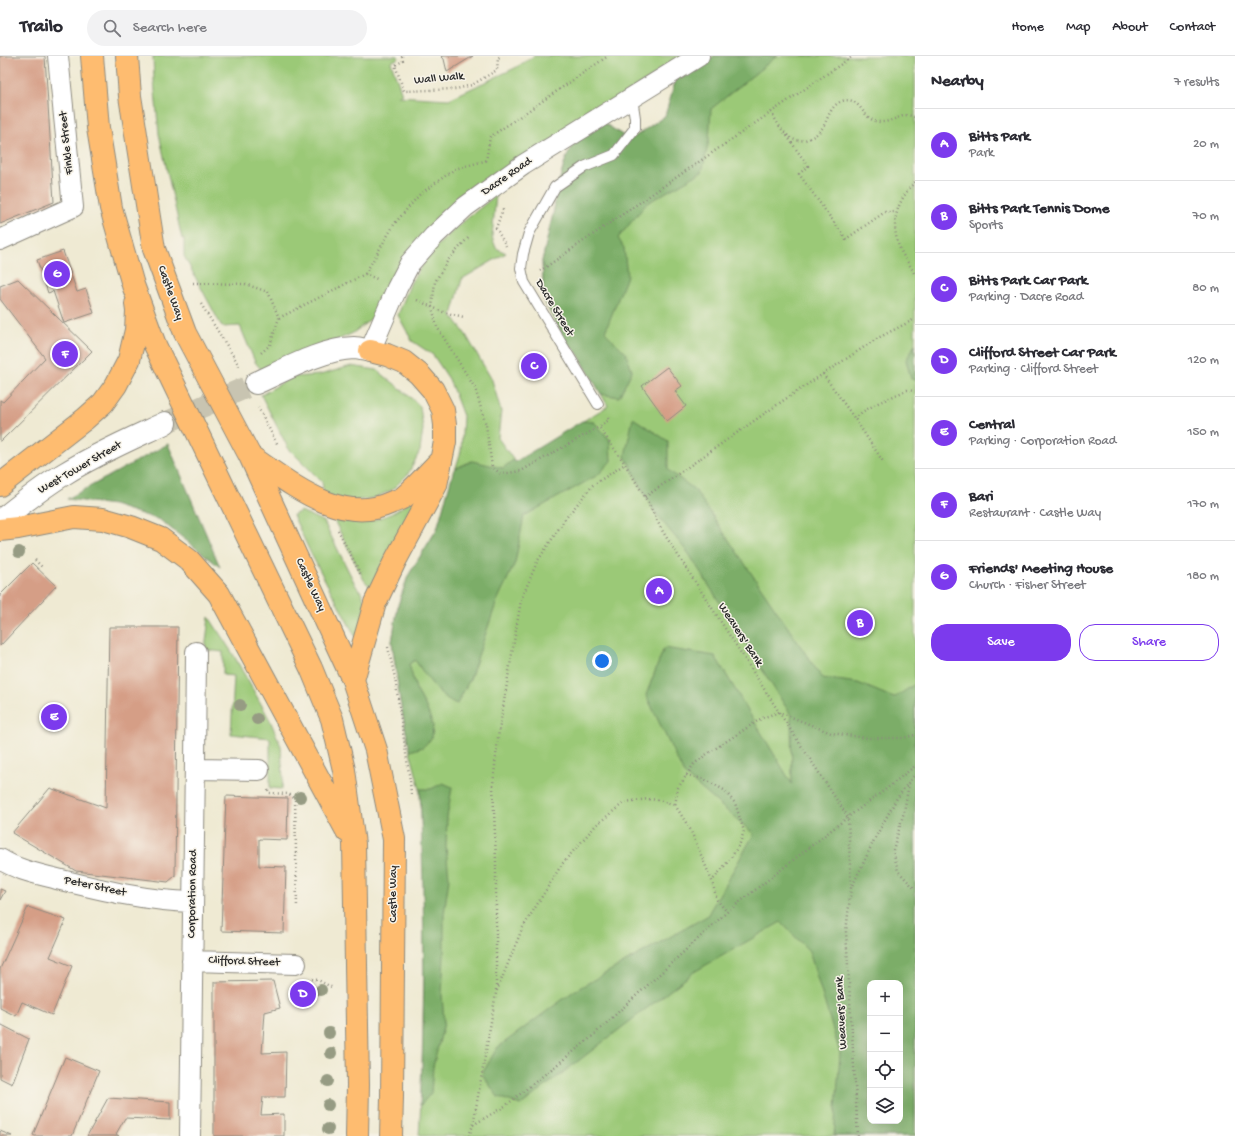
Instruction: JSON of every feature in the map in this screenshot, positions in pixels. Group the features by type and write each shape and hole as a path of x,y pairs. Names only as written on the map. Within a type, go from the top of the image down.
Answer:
{"main road":[{"path":"92,56 98,128 111,208 133,285 155,345 311,668 332,719 344,770 354,844 358,1085 356,1136"},
{"name":"Castle Way","path":"128,56 130,96 154,248 185,333 250,456 353,680 376,750 394,839 391,1136"},
{"path":"0,485 85,419 103,403 116,385 129,360 136,330 137,311 133,285"},
{"path":"353,680 375,603 395,561 436,485 445,442 443,410 433,390 419,374 404,362 370,350"},
{"path":"250,456 302,491 339,507 357,510 381,507 403,498 441,460"},
{"path":"0,530 74,517 104,519 131,527 161,539 189,560 219,594 354,844"}],"street":[{"name":"Finkle Street","path":"0,240 73,207 58,56"},
{"name":"Dacre Road","path":"370,350 397,288 410,263 434,236 465,207 523,165 699,56"},
{"path":"256,383 327,352 356,348 370,350"},
{"name":"West Tower Street","path":"0,521 28,498 65,474 109,449 165,423"},
{"name":"Corporation Road","path":"190,1136 196,652"},
{"path":"195,769 259,770"},
{"name":"Peter Street","path":"0,859 27,872 101,890 170,901 193,902"},
{"name":"Clifford Street","path":"192,961 296,964"}],"lane":[{"name":"Dacre Street","path":"598,404 524,282 521,268 528,233 555,186 584,167 614,155 635,128 632,98"}],"path":[{"name":"Wall Walk","path":"402,56 403,61 395,65 404,91 456,89 472,85 497,70 498,58 501,56"},
{"path":"486,161 490,137 608,56"},
{"path":"524,282 853,56"},
{"path":"787,136 794,139 808,140 816,135 823,127 834,105 847,100 859,106 871,119 882,122 890,121 904,115 915,117"},
{"path":"771,112 777,123 808,166 799,174 846,239 885,212 896,212"},
{"path":"365,274 395,223 420,194 455,169 492,158"},
{"path":"915,182 900,202 894,222 900,250 914,271 915,276"},
{"path":"500,208 505,203 496,228 505,246 523,254"},
{"path":"469,237 448,260 435,282 432,307 437,327 475,388 486,425 492,467 501,474 521,471 599,428 609,420 598,404"},
{"path":"165,278 188,283 245,284 268,292 279,318 270,346 258,355"},
{"path":"645,496 823,374 878,338 915,319"},
{"path":"823,374 884,463"},
{"path":"855,419 862,412 878,403 907,390 915,391"},
{"name":"Weavers' Bank","path":"599,428 625,464 645,496 663,532 848,817 851,888 846,932 858,1136"},
{"path":"469,1136 473,1125 496,993 496,860 493,785 498,737 522,600 537,562 565,519 593,485 625,464"},
{"path":"36,560 42,567"},
{"path":"675,805 678,788 694,764 762,718 779,712 831,733 868,738 903,738 915,735"},
{"path":"473,1125 505,1106 588,1040 727,912 915,766"},
{"path":"259,770 269,793 289,794 294,800 297,908"},
{"name":"Weavers' Bank","path":"851,888 874,840 897,798 915,774"},
{"path":"686,775 704,779 724,790 735,803 744,831 740,844 731,858 712,881"},
{"path":"909,782 904,812 893,850 898,871 915,889"},
{"path":"496,993 522,929 562,864 596,825 624,802 648,799 659,800 675,805 690,829 712,881 717,900 727,912"},
{"path":"296,964 305,977 318,980 334,989"}],"green space":[{"path":"153,56 398,56 399,58 391,62 402,94 397,96 449,99 515,68 534,56 685,56 494,177 375,316 353,333 264,373 255,362 240,326 222,327 184,256 184,238 182,239 159,134"},
{"path":"714,56 915,56 915,1136 419,1136 423,1066 424,893 420,789 410,751 400,701 392,642 398,605 408,576 437,529 461,451 463,416 449,379 433,355 412,341 398,315 411,282 431,252 458,226 496,195 492,237 496,248 506,253 462,279 452,315 466,335 492,380 501,411 498,438 515,462 608,406 578,354 567,343 544,301 542,261 554,210 556,192 566,158 604,123 630,140 665,116 676,79"},
{"path":"714,56 777,56 711,109 709,140 702,172 647,203 618,238 624,248 627,276 605,332 626,353 632,371 619,397 601,394 578,354 567,343 544,301 542,261 554,210 556,192 566,158 574,144 604,123 630,140 665,116 676,79"},
{"path":"915,344 915,380 911,379 906,360"},
{"path":"351,366 377,370 401,389 420,406 423,429 420,451 408,474 392,490 374,498 345,502 324,495 322,482 288,448 261,395 292,377 320,375"},
{"path":"633,418 668,441 668,470 695,490 822,678 858,683 894,698 915,684 915,1136 834,1136 840,1053 809,951 781,922 694,972 521,1105 498,1097 482,1074 497,1048 574,991 707,916 754,834 684,774 646,695 664,648 715,656 792,784 791,715 689,554 654,511 625,456"},
{"path":"582,421 594,422 610,440 611,461 598,475 524,516 515,563 497,601 470,679 457,704 445,697 439,691 428,679 415,660 409,664 416,689 426,707 433,725 432,738 423,747 410,751 400,701 392,642 398,605 408,576 437,529 454,469 472,461 503,468 513,460 515,462"},
{"path":"168,444 220,567 160,520 113,505 67,499"},
{"path":"423,486 372,589 364,580 334,520 354,522 374,520 383,517 400,508"},
{"path":"301,511 324,522 356,586 362,593 365,603 362,649 311,554 293,515"},
{"path":"209,617 233,654 270,720 281,746 283,778 282,789 270,788 270,738 231,734 234,676 223,675 223,652 205,650"},
{"path":"443,783 452,787 447,818 446,847 449,878 444,914 442,995 444,1023 433,1067 431,1093 420,1106 424,948 420,789 431,789"}],"building":[{"path":"0,56 45,56 54,202 0,224"},
{"path":"441,56 473,56 447,72 444,59"},
{"path":"63,251 77,292 86,289 94,313 64,323 53,291 48,293 37,260"},
{"path":"18,279 92,351 0,442 0,400 3,402 45,358 0,299 0,286"},
{"path":"667,367 682,386 675,391 686,406 667,421 642,386"},
{"path":"32,563 56,586 0,646 0,595"},
{"path":"109,627 178,627 175,876 168,882 76,871 12,833 50,788 106,808"},
{"path":"226,796 288,798 287,840 259,839 259,866 286,867 284,933 221,931"},
{"path":"0,889 5,891 0,900"},
{"path":"28,907 66,920 50,957 72,966 52,1015 22,1002 16,1016 0,1008 0,969"},
{"path":"273,981 280,1008 265,1012 262,1053 286,1052 285,1097 263,1097 261,1115 284,1114 284,1136 214,1136 214,982"},
{"path":"0,1024 29,1039 12,1084 0,1078"},
{"path":"65,1057 99,1071 72,1136 35,1136 33,1135"},
{"path":"108,1098 170,1102 170,1120 125,1118 116,1134 119,1136 87,1136"},
{"path":"0,1131 12,1136 0,1136"}],"tunnel":[{"path":"165,423 256,383"}],"place":[{"name":"Friends' Meeting House","path":"57,274"},
{"name":"Bari","path":"65,354"},
{"name":"Bitts Park Car Park","path":"534,366"},
{"name":"Bitts Park","path":"659,591"},
{"name":"Bitts Park Tennis Dome","path":"860,623"},
{"name":"Central","path":"54,717"},
{"name":"Clifford Street Car Park","path":"303,994"}]}
